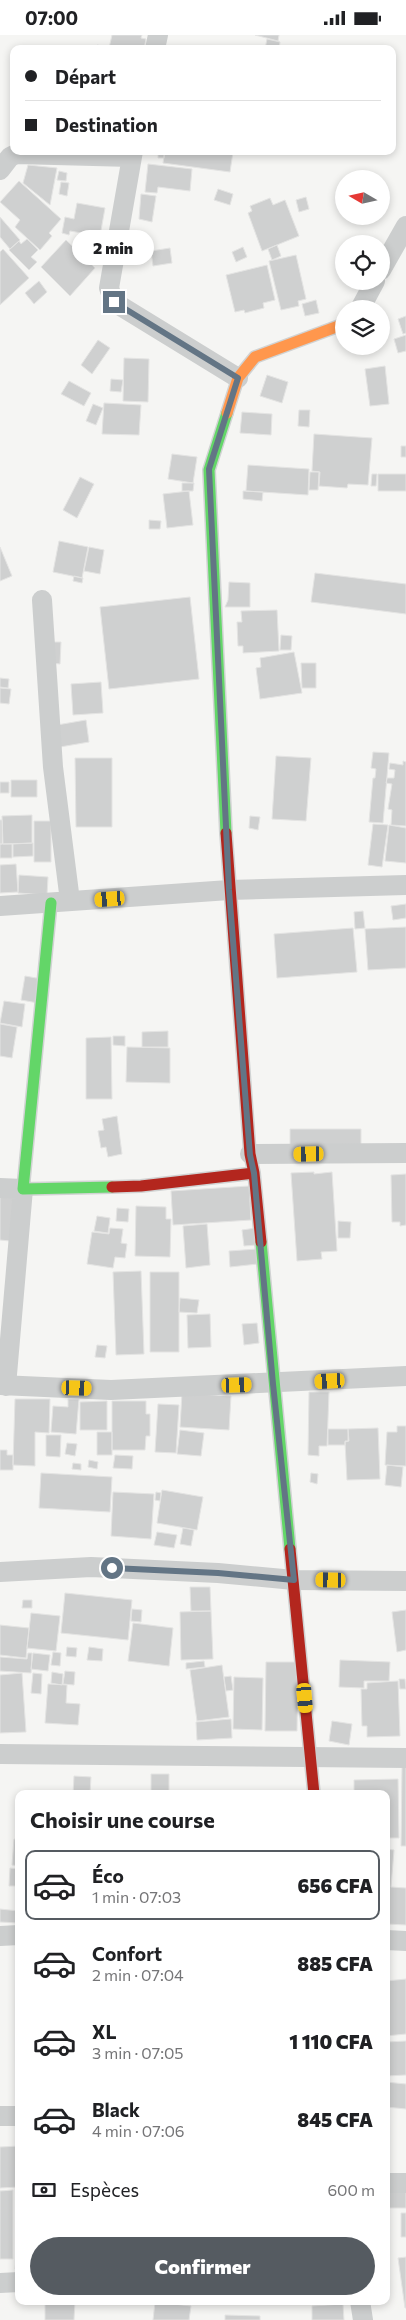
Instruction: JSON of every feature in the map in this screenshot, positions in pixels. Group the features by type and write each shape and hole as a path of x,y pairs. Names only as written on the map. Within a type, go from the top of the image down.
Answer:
{"street":[{"path":"0,170 10,157 14,155"},
{"path":"133,155 109,288 114,302 238,378"},
{"path":"390,254 406,226"},
{"path":"314,1790 252,1164 229,890 209,469 238,378 255,357 335,327"},
{"path":"42,599 61,902 23,1189 3,1385 111,1390 406,1377"},
{"path":"0,906 229,890 406,885"},
{"path":"0,1188 141,1186 252,1164 406,1153"},
{"path":"0,1572 91,1567 218,1573 294,1580 406,1581"},
{"path":"0,1755 406,1758"},
{"path":"0,1936 15,1935"},
{"path":"390,1940 406,1941"},
{"path":"0,2115 15,2116"},
{"path":"390,2183 406,2183"},
{"path":"0,2283 15,2283"},
{"path":"361,2305 363,2320"}],"building":[{"path":"112,35 142,35 141,38 146,39 145,45 110,45"},
{"path":"255,35 279,35 278,41"},
{"path":"267,39 280,42 280,45 266,45"},
{"path":"158,155 164,155 164,158 158,158"},
{"path":"164,155 233,155 230,172 163,163"},
{"path":"148,164 192,169 190,191 158,187 157,193 145,192"},
{"path":"28,165 57,168 50,205 23,183"},
{"path":"59,171 67,173 66,181 57,180"},
{"path":"19,181 61,219 49,233 52,236 40,250 15,227 20,220 0,202"},
{"path":"61,182 69,183 67,196 59,194"},
{"path":"218,189 233,194 230,205 214,200"},
{"path":"141,194 156,196 152,222 139,219"},
{"path":"306,197 309,209 299,212 296,200"},
{"path":"270,198 273,205 285,200 299,236 262,251 248,213 252,211 250,206"},
{"path":"77,203 105,208 100,236 70,231 69,235 62,233 65,217 74,219"},
{"path":"0,217 20,240 10,249 0,237"},
{"path":"27,239 38,250 31,257 37,262 29,270 9,250 19,241 21,244"},
{"path":"66,240 95,268 70,296 41,267"},
{"path":"82,240 87,250 81,254 75,244"},
{"path":"277,245 281,256 272,260 268,249"},
{"path":"243,247 247,257 236,262 232,252"},
{"path":"170,248 172,263 153,266 151,251"},
{"path":"3,249 29,278 0,305 0,252"},
{"path":"296,255 306,299 298,301 299,306 281,310 269,261"},
{"path":"267,265 275,300 263,303 264,308 245,313 244,310 235,312 226,275"},
{"path":"39,281 47,292 34,304 25,293"},
{"path":"316,300 319,313 305,316 302,304"},
{"path":"406,316 406,333 403,334 398,319"},
{"path":"406,335 406,351 398,353 394,339"},
{"path":"98,340 110,348 92,374 81,365"},
{"path":"124,358 149,359 148,402 123,401"},
{"path":"385,366 389,404 370,406 365,369"},
{"path":"267,375 288,382 282,403 260,396"},
{"path":"111,379 123,380 121,392 110,391"},
{"path":"69,381 91,393 84,406 61,394"},
{"path":"104,403 141,405 139,435 102,434"},
{"path":"93,404 103,408 96,425 86,421"},
{"path":"299,410 310,410 309,427 298,426"},
{"path":"242,412 272,414 271,435 240,433"},
{"path":"314,434 372,438 368,485 348,484 347,488 319,486 320,472 312,471"},
{"path":"401,446 406,446 406,457 401,457"},
{"path":"172,454 197,457 193,483 168,479"},
{"path":"248,465 309,469 308,495 246,491"},
{"path":"310,472 319,472 318,490 309,490"},
{"path":"372,474 377,474 376,486 371,486"},
{"path":"378,474 406,474 406,491 378,491"},
{"path":"80,477 94,484 77,518 63,510"},
{"path":"182,483 194,483 193,491 182,491"},
{"path":"189,491 193,525 167,528 163,494"},
{"path":"243,491 263,492 262,501 243,499"},
{"path":"149,520 161,521 160,529 149,529"},
{"path":"59,541 88,547 82,578 53,572"},
{"path":"0,547 12,576 0,581"},
{"path":"89,547 104,550 100,574 84,571"},
{"path":"315,573 406,584 406,614 311,602"},
{"path":"74,576 83,578 82,583 73,581"},
{"path":"229,582 250,583 250,607 225,607 228,600"},
{"path":"190,597 199,679 109,689 100,607"},
{"path":"277,610 279,651 243,653 243,646 238,646 237,622 242,622 241,611"},
{"path":"281,635 292,636 291,650 280,650"},
{"path":"53,642 61,642 60,664 52,663"},
{"path":"294,652 302,693 260,699 256,668 261,667 260,658"},
{"path":"301,663 316,663 316,688 302,688"},
{"path":"0,678 9,679 8,688 0,687"},
{"path":"101,682 103,713 73,715 71,684"},
{"path":"0,688 11,689 9,704 0,703"},
{"path":"86,720 89,742 60,747 57,725"},
{"path":"373,752 389,753 383,823 369,822 373,778 375,778 376,769 371,768"},
{"path":"276,756 311,758 306,821 272,819"},
{"path":"75,758 112,758 112,827 76,827"},
{"path":"403,761 406,762 406,826 391,825 392,810 388,809 392,784 386,783 387,778 394,778 395,770 389,769 390,763 403,765"},
{"path":"11,780 37,780 37,797 11,797"},
{"path":"0,782 9,782 9,793 0,793"},
{"path":"32,815 32,843 3,844 2,816"},
{"path":"250,816 260,817 258,830 249,828"},
{"path":"0,820 2,820 2,844 0,844"},
{"path":"34,821 51,821 51,862 34,862"},
{"path":"373,824 388,825 382,867 368,865"},
{"path":"389,825 406,828 406,863 385,861"},
{"path":"33,843 33,856 13,857 13,844"},
{"path":"0,844 12,844 12,858 0,858"},
{"path":"16,864 18,892 0,893 0,865"},
{"path":"19,875 48,877 47,895 18,893"},
{"path":"406,904 406,918 393,920 391,906"},
{"path":"363,911 365,928 355,929 354,912"},
{"path":"406,927 406,968 368,970 365,929"},
{"path":"353,928 357,972 277,978 274,934"},
{"path":"25,976 42,979 38,1003 21,1000"},
{"path":"4,1001 25,1004 22,1027 0,1023"},
{"path":"0,1024 17,1027 12,1058 0,1056"},
{"path":"168,1031 168,1047 142,1047 142,1032"},
{"path":"113,1036 125,1036 125,1046 113,1045"},
{"path":"111,1037 112,1099 86,1099 86,1038"},
{"path":"127,1047 170,1048 170,1083 126,1082"},
{"path":"117,1116 122,1154 108,1157 106,1147 101,1148 98,1131 104,1130 102,1119"},
{"path":"290,1129 361,1129 361,1146 290,1145"},
{"path":"314,1172 314,1174 332,1172 337,1251 321,1252 322,1259 297,1261 291,1173"},
{"path":"406,1174 406,1225 400,1226 400,1222 392,1222 391,1175"},
{"path":"249,1186 251,1220 173,1225 171,1191"},
{"path":"0,1196 16,1198 10,1241 0,1240"},
{"path":"136,1206 166,1207 166,1219 171,1219 170,1257 135,1256"},
{"path":"117,1208 129,1209 128,1222 116,1221"},
{"path":"97,1216 110,1218 108,1233 94,1231"},
{"path":"338,1221 351,1222 350,1238 338,1238"},
{"path":"207,1224 210,1265 186,1268 183,1226"},
{"path":"110,1228 123,1229 121,1243 127,1244 125,1258 115,1257 113,1268 87,1264 92,1232 109,1234"},
{"path":"256,1228 257,1245 244,1246 242,1230"},
{"path":"257,1249 258,1264 230,1267 229,1251"},
{"path":"141,1271 144,1354 116,1355 113,1272"},
{"path":"150,1272 179,1272 179,1352 150,1352"},
{"path":"180,1298 199,1300 197,1313 179,1312"},
{"path":"210,1314 211,1347 188,1348 187,1315"},
{"path":"257,1323 259,1343 244,1345 242,1324"},
{"path":"97,1345 107,1346 105,1358 95,1357"},
{"path":"309,1392 329,1392 327,1446 319,1446 319,1456 308,1455"},
{"path":"182,1393 231,1396 229,1430 180,1427"},
{"path":"15,1399 50,1399 49,1433 35,1432 35,1466 13,1465"},
{"path":"68,1399 79,1399 76,1434 51,1432 53,1406 68,1407"},
{"path":"107,1401 107,1430 80,1430 80,1402"},
{"path":"112,1401 146,1401 146,1414 150,1414 150,1436 146,1436 145,1450 112,1450"},
{"path":"158,1404 179,1405 176,1453 155,1452"},
{"path":"397,1426 406,1426 406,1466 385,1465 387,1432 397,1432"},
{"path":"378,1428 380,1479 347,1480 345,1442 349,1441 348,1429"},
{"path":"328,1429 348,1429 348,1441 345,1441 345,1445 328,1445"},
{"path":"180,1430 204,1433 201,1456 177,1454"},
{"path":"97,1432 112,1432 112,1455 97,1455"},
{"path":"46,1435 61,1435 60,1457 46,1456"},
{"path":"67,1443 77,1444 75,1456 65,1454"},
{"path":"0,1450 7,1450 7,1455 13,1455 13,1470 0,1470"},
{"path":"115,1455 133,1456 132,1469 113,1468"},
{"path":"89,1460 98,1462 97,1469 88,1467"},
{"path":"73,1463 81,1464 81,1470 72,1469"},
{"path":"387,1465 403,1467 401,1487 385,1485"},
{"path":"41,1473 112,1477 110,1512 39,1508"},
{"path":"311,1473 318,1474 317,1484 310,1482"},
{"path":"162,1490 203,1497 197,1530 157,1523"},
{"path":"113,1492 154,1494 151,1539 111,1536"},
{"path":"156,1492 161,1493 160,1501 155,1500"},
{"path":"183,1528 194,1530 191,1546 180,1544"},
{"path":"157,1532 177,1535 174,1548 154,1545"},
{"path":"190,1587 210,1587 211,1611 191,1611"},
{"path":"65,1593 132,1600 128,1640 61,1633"},
{"path":"23,1600 32,1600 32,1608 22,1608"},
{"path":"132,1609 142,1610 141,1622 131,1621"},
{"path":"406,1610 406,1650 397,1652 392,1612"},
{"path":"211,1611 213,1659 181,1660 180,1612"},
{"path":"31,1613 60,1616 56,1651 27,1648"},
{"path":"133,1623 173,1628 169,1666 128,1661"},
{"path":"0,1625 29,1628 26,1658 0,1655"},
{"path":"67,1647 77,1648 76,1657 66,1656"},
{"path":"89,1647 103,1649 102,1661 87,1660"},
{"path":"53,1652 61,1653 60,1666 51,1665"},
{"path":"28,1653 32,1653 31,1673 0,1671 0,1657 27,1659"},
{"path":"33,1653 50,1655 48,1671 31,1669"},
{"path":"340,1660 390,1662 389,1681 364,1681 364,1688 339,1687"},
{"path":"204,1661 205,1667 186,1669 186,1663"},
{"path":"266,1662 298,1662 297,1731 265,1731"},
{"path":"222,1665 229,1717 197,1721 190,1670"},
{"path":"65,1671 75,1672 74,1685 63,1684"},
{"path":"52,1672 63,1674 62,1685 51,1683"},
{"path":"22,1673 26,1732 0,1733 0,1675"},
{"path":"33,1673 42,1674 41,1694 31,1693"},
{"path":"231,1676 233,1690 226,1691 224,1677"},
{"path":"234,1677 263,1678 262,1730 233,1729"},
{"path":"399,1679 405,1679 406,1689 400,1689"},
{"path":"398,1681 400,1736 367,1737 367,1726 362,1726 361,1689 367,1689 367,1683"},
{"path":"48,1684 67,1685 66,1703 80,1704 78,1725 45,1723"},
{"path":"231,1719 232,1738 197,1740 196,1722"},
{"path":"332,1721 352,1724 349,1745 329,1741"},
{"path":"402,1766 406,1766 406,1846 401,1846"},
{"path":"151,1774 169,1774 169,1790 151,1790"},
{"path":"74,1776 91,1777 90,1790 73,1790"},
{"path":"398,1779 399,1838 390,1838 390,1790 354,1790 354,1780"},
{"path":"14,1839 15,1865 12,1865"},
{"path":"390,1850 394,1850 391,1887 406,1888 406,1925 390,1924"},
{"path":"10,1868 15,1869 15,1886 9,1886"},
{"path":"0,1909 15,1911 15,1923 0,1922"},
{"path":"406,1979 406,2034 390,2036 390,1981"},
{"path":"406,2041 406,2075 390,2076 390,2042"},
{"path":"390,2082 406,2084 406,2109 390,2107"},
{"path":"15,2146 15,2187 0,2188 0,2147"},
{"path":"13,2190 13,2259 0,2259 0,2191"},
{"path":"390,2190 406,2190 406,2208 390,2208"},
{"path":"401,2213 406,2213 406,2237 401,2237"},
{"path":"406,2257 406,2308 405,2308 398,2258"},
{"path":"45,2305 75,2305 74,2320 45,2320"},
{"path":"155,2305 191,2306 189,2320 153,2320"},
{"path":"343,2305 344,2320 312,2320 312,2306"},
{"path":"225,2315 260,2316 260,2320 225,2320"}],"traffic: fast":[{"path":"226,833 209,470 227,413"},
{"path":"51,903 23,1189 112,1187"},
{"path":"261,1242 290,1549"}],"traffic: slow":[{"path":"227,413 238,378 255,357 335,327"}],"traffic: jam":[{"path":"226,833 250,1154 254,1173 261,1242"},
{"path":"112,1187 141,1186 254,1173"},
{"path":"290,1549 314,1790"}],"route":[{"path":"112,1568 218,1573 294,1580 273,1384 254,1173 250,1155 229,890 209,469 238,378 114,302"}]}
